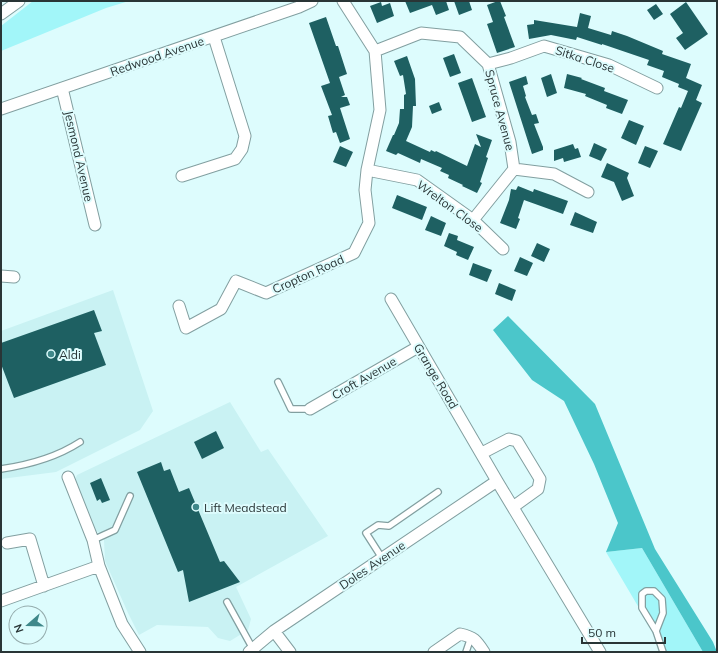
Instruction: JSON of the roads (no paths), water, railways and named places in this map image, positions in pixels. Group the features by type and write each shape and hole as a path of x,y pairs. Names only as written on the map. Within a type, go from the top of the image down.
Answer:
{"street":[{"path":"1,14 19,1"},
{"name":"Redwood Avenue","path":"1,110 214,37 312,1"},
{"name":"Cropton Road","path":"180,306 186,328 221,309 236,281 266,293 354,254 369,223 365,190 367,170 380,110 375,51 343,1"},
{"name":"Spruce Avenue","path":"375,51 421,33 460,37 488,64 510,142 514,169"},
{"path":"182,176 235,159 242,149 246,136 214,37"},
{"name":"Sitka Close","path":"488,64 511,58 544,46 609,65 657,88"},
{"name":"Jesmond Avenue","path":"62,88 95,225"},
{"path":"472,220 514,169 554,174 588,192"},
{"name":"Wrelton Close","path":"367,170 417,180 472,220 503,248"},
{"path":"1,276 14,277"},
{"name":"Grange Road","path":"390,299 600,652"},
{"name":"Croft Avenue","path":"310,409 418,347"},
{"path":"482,453 509,439 517,441 540,479 538,489 513,507"},
{"path":"68,477 93,540 99,566 122,624 140,652"},
{"name":"Doles Avenue","path":"251,651 274,632 497,481"},
{"path":"7,543 30,539 44,586"},
{"path":"1,601 99,566"},
{"path":"274,632 290,652"},
{"path":"434,652 460,634 471,636 477,641 484,652"}],"lane":[{"path":"278,382 291,409 310,409"},
{"path":"1,469 23,465 68,450 80,442"},
{"path":"382,558 366,533 378,525 389,526 438,492"},
{"path":"93,540 115,530 130,496"},
{"path":"656,631 663,613 662,599 654,591 646,591 642,594 642,608 656,631 664,652"},
{"path":"227,602 251,651"},
{"path":"466,652 471,636"}],"place":[{"name":"Aldi","path":"51,354"},
{"name":"Lift Meadstead","path":"196,507"}]}
